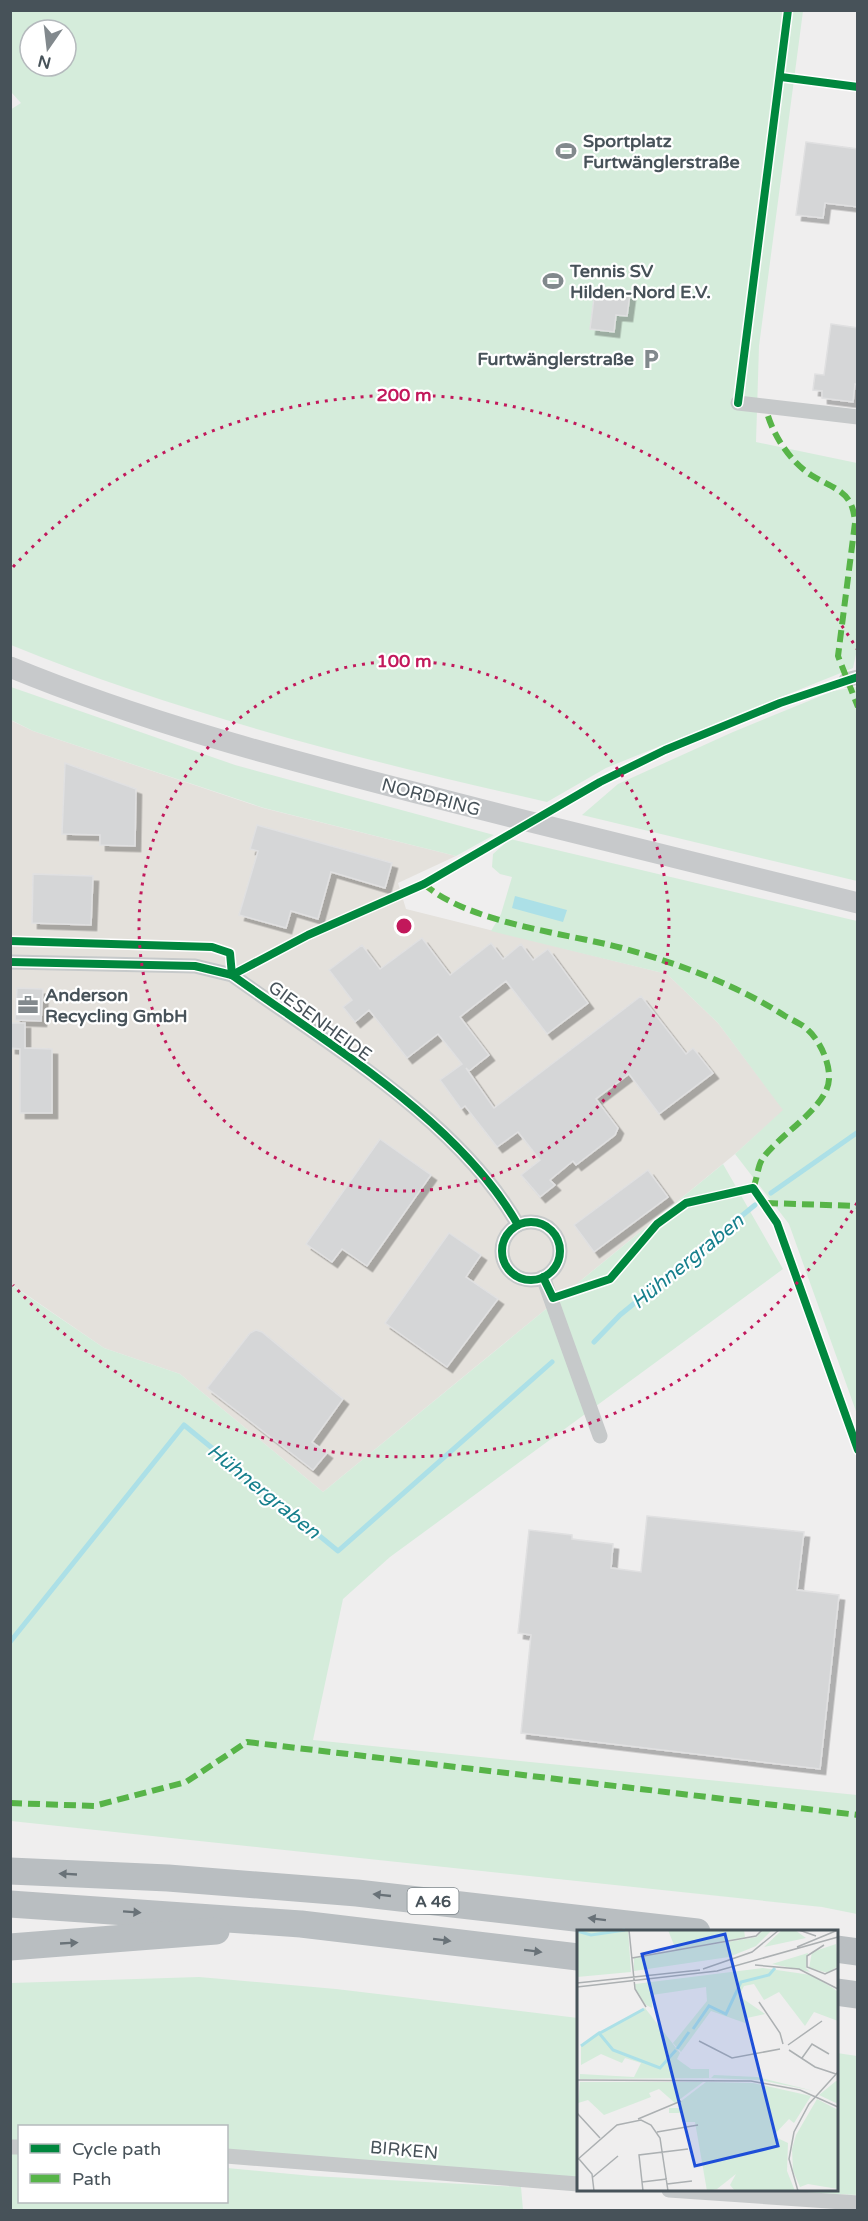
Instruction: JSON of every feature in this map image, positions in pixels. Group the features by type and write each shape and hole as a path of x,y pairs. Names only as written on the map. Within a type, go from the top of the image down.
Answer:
{"highway":[{"name":"A 46","path":"10,1871 168,1878 357,1893 679,1930"},
{"name":"A 46","path":"10,1904 301,1924 577,1957"},
{"path":"10,1947 301,1924"},
{"path":"838,1949 858,1952"},
{"path":"838,1992 858,1995"}],"main road":[{"name":"NORDRING","path":"10,667 105,703 262,753 555,829 858,903"}],"street":[{"path":"738,403 858,417"},
{"name":"GIESENHEIDE","path":"10,962 195,966 232,975 429,1120 501,1195 518,1225"},
{"path":"536,1223 552,1231 557,1239 560,1247 556,1265 543,1277 524,1279 508,1268 502,1249 510,1231 518,1225 536,1223"},
{"path":"543,1277 600,1436"},
{"name":"BIRKEN","path":"228,2156 577,2184"},
{"path":"684,2191 858,2203"}],"shaded area":[{"path":"10,720 33,731 263,808 456,856 398,883 406,909 667,974 718,1023 784,1110 735,1154 323,1492 180,1374 104,1348 11,1284"}],"green space":[{"path":"11,11 803,11 759,346 756,442 857,463 858,645 853,668 606,768 547,802 343,753 208,715 11,645 10,110 21,103 11,92"},
{"path":"11,687 235,765 494,835 456,856 264,808 33,731 11,720"},
{"path":"857,687 857,881 582,815 618,784 733,732 833,691"},
{"path":"510,839 857,921 857,1414 789,1224 735,1154 783,1110 718,1023 667,974 491,931 501,914 512,877 500,874 492,867 493,854"},
{"path":"723,1164 783,1269 390,1557 343,1599 313,1740 857,1795 857,1914 822,1907 11,1821 10,1284 104,1348 180,1374 323,1492"},
{"path":"199,1977 336,1989 577,2018 577,2178 228,2151 228,2125 18,2125 18,2142 11,2141 11,1983"},
{"path":"838,2053 857,2056 857,2195 774,2191 838,2191"},
{"path":"10,2153 18,2153 18,2203 228,2203 228,2168 312,2176 521,2187 523,2210 11,2210"}],"water":[{"path":"515,896 567,910 563,922 512,908"}],"building":[{"path":"806,142 858,149 858,207 825,203 823,218 796,215"},
{"path":"595,290 630,294 627,316 616,315 614,332 590,329"},
{"path":"831,324 858,328 858,385 855,384 853,402 822,398 822,391 813,390 815,374 824,375"},
{"path":"65,763 136,789 135,846 100,845 100,835 62,834"},
{"path":"257,825 392,863 385,888 331,872 318,919 291,911 286,928 239,915 258,851 250,849"},
{"path":"33,874 93,876 91,925 32,923"},
{"path":"422,938 450,975 491,943 503,959 521,944 533,960 548,949 588,1003 547,1034 506,981 460,1017 489,1055 469,1071 466,1068 494,1108 641,996 686,1054 693,1048 713,1073 659,1114 629,1074 596,1099 618,1128 615,1135 576,1165 573,1161 550,1180 555,1185 540,1197 521,1175 540,1160 518,1132 497,1147 465,1106 461,1109 440,1080 462,1064 438,1034 407,1058 369,1010 355,1022 343,1007 352,1000 329,970 362,945 380,969"},
{"path":"17,988 43,989 41,1021 15,1020"},
{"path":"10,1023 25,1023 25,1048 52,1049 52,1113 20,1113 20,1049 10,1048"},
{"path":"380,1139 431,1175 367,1266 342,1249 332,1262 306,1244"},
{"path":"648,1170 668,1197 594,1252 574,1225"},
{"path":"449,1233 481,1255 466,1277 498,1299 447,1367 385,1323"},
{"path":"256,1330 262,1332 343,1399 312,1442 327,1453 313,1470 207,1388 250,1333"},
{"path":"647,1516 804,1532 797,1590 839,1595 820,1769 521,1733 531,1635 518,1633 529,1530 572,1535 572,1539 613,1544 611,1568 641,1572"}],"waterway":[{"name":"Hühnergraben","path":"771,1193 858,1132"},
{"name":"Hühnergraben","path":"594,1342 620,1315 755,1205"},
{"name":"Hühnergraben","path":"10,1642 184,1425 338,1551 552,1362"}],"marked path":[{"path":"768,416 779,441 790,456 804,470 847,497 854,512 855,523 838,656 858,707"},
{"path":"424,884 465,908 491,917 622,948 685,968 747,994 808,1030 826,1059 829,1073 827,1089 812,1110 763,1158 753,1188"},
{"path":"766,1203 858,1206"},
{"path":"10,1803 94,1806 186,1782 247,1742 858,1815"}],"cycle path":[{"path":"738,403 788,10"},
{"path":"781,77 858,87"},
{"path":"232,975 308,935 424,884 600,782 665,750 780,703 858,677"},
{"path":"10,941 212,947 230,953 232,975"},
{"path":"10,962 195,966 232,975 349,1057 427,1119 462,1152 493,1188 518,1225"},
{"path":"543,1277 553,1298 610,1279 657,1224 686,1203 753,1188 777,1223 858,1450"},
{"path":"531,1222 547,1227 555,1235 560,1251 555,1267 547,1275 531,1280 515,1275 507,1267 502,1251 507,1235 515,1227 531,1222"}],"place":[{"name":"Sportplatz Furtwänglerstraße","path":"566,151"},
{"name":"Tennis SV Hilden-Nord E.V.","path":"553,281"},
{"name":"Furtwänglerstraße","path":"651,359"},
{"name":"Anderson Recycling GmbH","path":"28,1005"}]}
